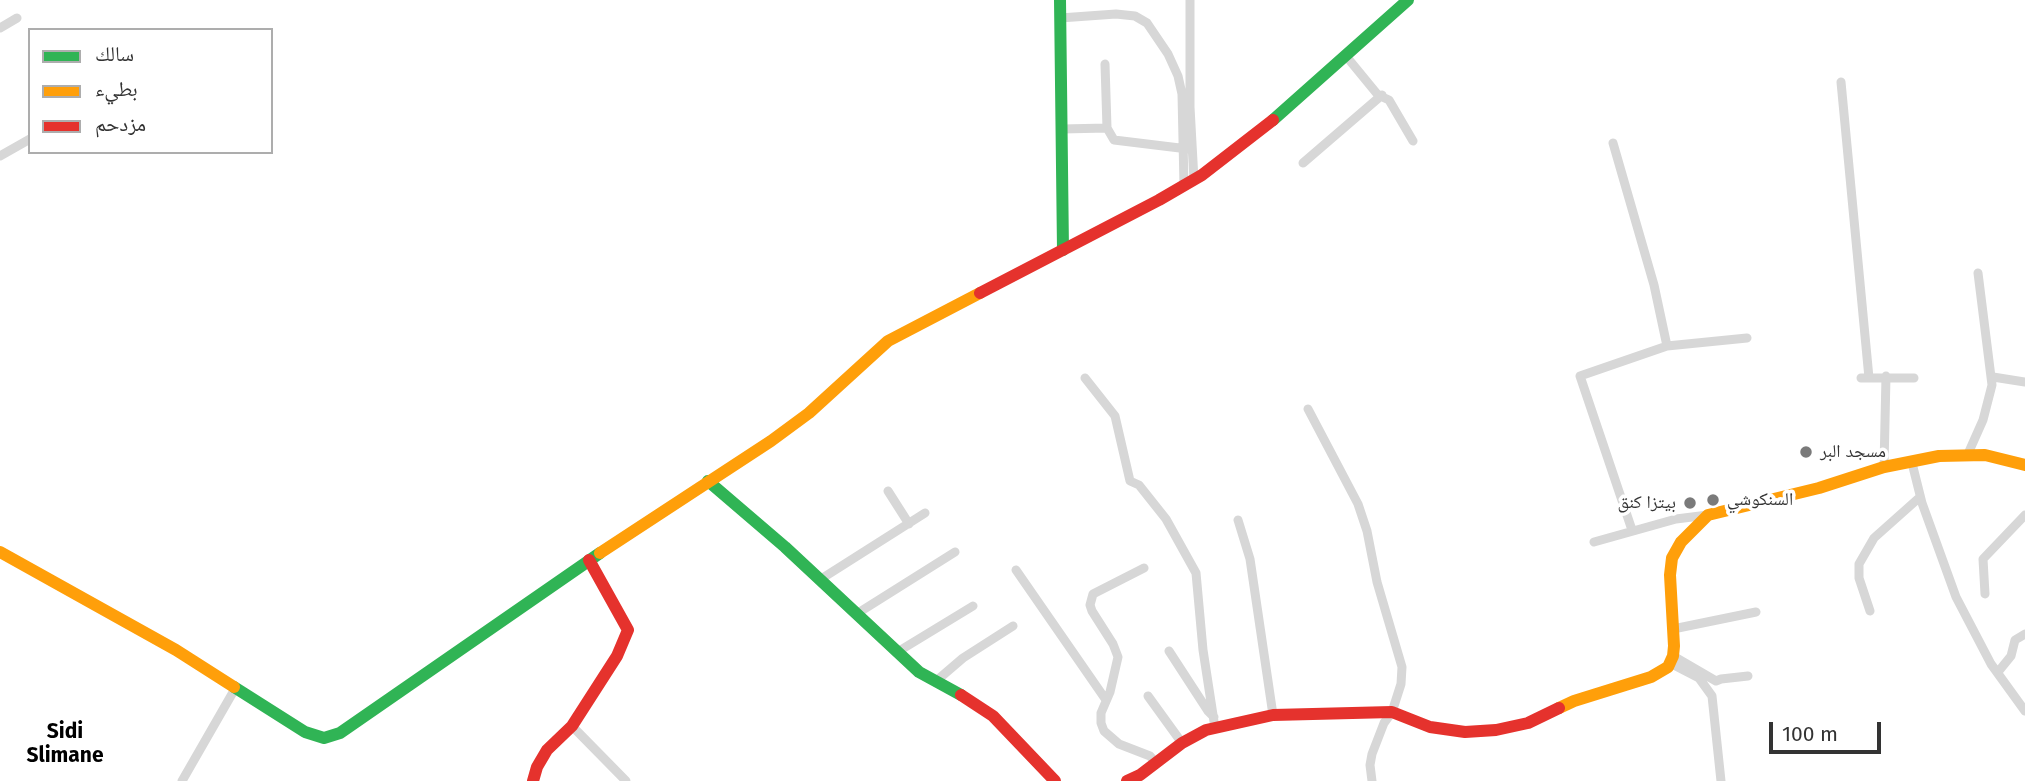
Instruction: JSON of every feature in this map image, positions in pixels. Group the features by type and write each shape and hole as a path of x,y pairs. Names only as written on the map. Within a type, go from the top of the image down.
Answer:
{"street":[{"path":"1060,0 1063,250"},
{"path":"1189,183 1192,151 1190,0"},
{"path":"0,552 176,650 305,732 324,738 340,733 589,560 771,441 809,413 888,341 1189,183 1227,158 1408,0"},
{"path":"1060,18 1116,14 1135,16 1147,23 1168,54 1178,76 1182,94 1182,147 1189,183"},
{"path":"0,28 18,18"},
{"path":"1346,56 1378,94 1389,100 1413,141"},
{"path":"1104,64 1107,128 1114,140 1182,147 1192,151"},
{"path":"1841,82 1865,378 1914,378"},
{"path":"1303,163 1382,95"},
{"path":"1062,129 1107,128"},
{"path":"0,156 28,140"},
{"path":"1613,143 1654,285 1667,346"},
{"path":"1967,456 1983,420 1992,392 1993,377 1978,273"},
{"path":"1632,530 1580,376 1667,346 1747,338"},
{"path":"1884,467 1886,376"},
{"path":"1993,377 2025,382"},
{"path":"1085,378 1115,416 1130,481 1139,485 1166,519 1196,573 1202,650 1215,722"},
{"path":"1308,408 1358,504 1402,667 1401,684 1392,712 1384,723 1371,754 1373,781"},
{"path":"1594,541 1690,516 1708,515 1819,488 1884,467 1939,456 1985,455 2025,465"},
{"path":"1912,463 1920,497 1956,597 1975,635 2025,711"},
{"path":"708,481 821,579 919,672 978,704 993,716 1055,781"},
{"path":"888,491 909,524"},
{"path":"1870,611 1859,578 1862,559 1874,538 1920,497"},
{"path":"821,579 925,513"},
{"path":"1127,781 1215,722 1356,710 1392,712 1430,727 1465,732 1496,730 1528,723 1574,701 1651,677 1664,670 1672,659 1672,558 1686,536 1708,515"},
{"path":"1984,594 1983,559 2025,515"},
{"path":"1238,520 1250,559 1273,715"},
{"path":"858,613 955,552"},
{"path":"533,781 547,750 572,726 617,656 628,630 589,560"},
{"path":"1144,568 1093,594 1092,611 1118,657 1101,713 1104,732 1119,744 1150,756 1156,764"},
{"path":"1016,570 1106,700"},
{"path":"899,651 973,606"},
{"path":"1673,629 1756,612"},
{"path":"935,682 963,658 1013,626"},
{"path":"1998,672 2011,656 2015,640 2025,634"},
{"path":"1169,650 1215,722"},
{"path":"1672,659 1716,681 1721,678 1748,676"},
{"path":"1672,659 1699,678 1712,696 1721,781"},
{"path":"182,781 236,687"},
{"path":"1148,696 1182,743"},
{"path":"572,726 626,781"}],"traffic: fast":[{"path":"1060,0 1063,250"},
{"path":"1273,120 1408,0"},
{"path":"708,481 785,547 919,672 961,695"},
{"path":"234,687 305,732 324,738 340,733 600,553"}],"traffic: slow":[{"path":"600,553 771,441 809,413 888,341 980,293"},
{"path":"1559,708 1651,677 1668,667 1674,646 1670,575 1672,558 1681,542 1708,515 1819,488 1884,467 1939,456 1985,455 2025,465"},
{"path":"0,552 176,650 234,687"}],"traffic: jam":[{"path":"980,293 1202,175 1273,120"},
{"path":"533,781 537,767 547,750 572,726 617,656 628,630 589,560"},
{"path":"961,695 993,716 1055,781"},
{"path":"1127,781 1206,730 1273,715 1392,712 1430,727 1465,732 1496,730 1528,723 1559,708"}],"place":[{"name":"مسجد البر","path":"1806,452"},
{"name":"السنكوشي","path":"1713,500"},
{"name":"بيتزا كنق","path":"1690,503"}],"district":[{"name":"Sidi Slimane","path":"65,744"}]}
